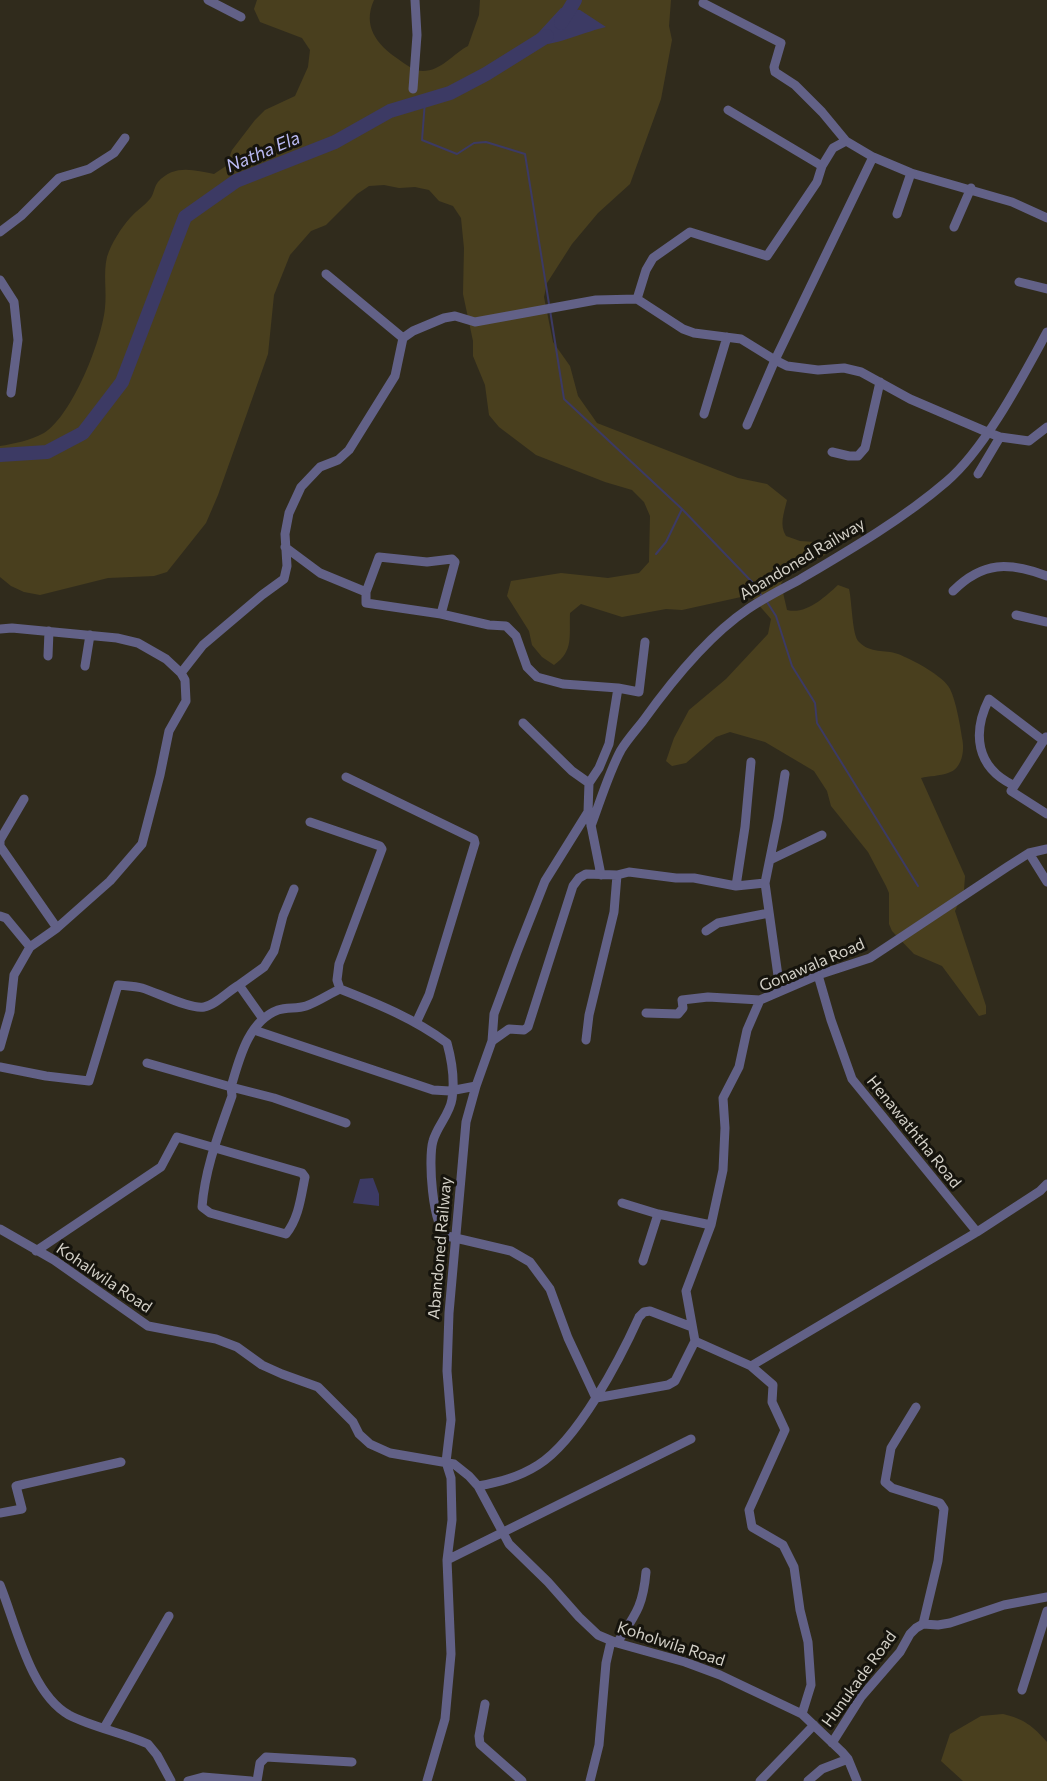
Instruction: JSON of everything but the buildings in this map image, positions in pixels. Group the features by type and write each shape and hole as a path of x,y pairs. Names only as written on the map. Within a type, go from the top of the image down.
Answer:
{"street":[{"path":"208,0 241,17"},
{"path":"413,89 417,35 415,0"},
{"path":"703,3 781,43 774,67 775,72 795,85 846,141 873,157 931,180 971,188 1012,202 1047,218"},
{"path":"728,110 822,166"},
{"path":"0,232 21,216 59,178 89,169 114,153 125,138"},
{"path":"638,299 646,270 653,258 690,232 767,256 817,182 822,166 833,148 846,141"},
{"path":"747,424 775,360 873,157"},
{"path":"897,214 911,172"},
{"path":"954,228 971,188"},
{"path":"326,274 404,338"},
{"path":"0,280 14,302 18,340 11,393"},
{"path":"1018,282 1047,289"},
{"path":"181,673 203,645 262,595 285,579 287,566 285,547 290,513 301,487 320,467 338,460 349,450 395,376 404,338 413,331 444,318 455,316 475,322 596,300 638,299 683,329 694,333 741,339 787,366 808,369 844,368 861,372 910,399 1000,437 1029,441 1047,427"},
{"name":"Abandoned Railway","path":"591,826 621,750 663,692 704,647 748,609 831,561 940,487 966,460 987,432 1014,391 1047,332"},
{"path":"704,414 727,337"},
{"path":"832,452 858,456 865,448 880,382"},
{"path":"978,474 1000,437"},
{"path":"285,547 320,573 366,592"},
{"path":"441,614 455,562 452,559 427,562 379,557 366,592 366,603 506,626 516,636 527,667 537,677 564,684 639,692 645,642"},
{"path":"953,591 980,570 1002,565 1026,568 1047,576"},
{"path":"1016,615 1047,622"},
{"path":"0,629 90,635 138,643 165,659 181,673 185,680 186,701 169,731 142,844 110,881 57,928 30,947 14,975 9,1012 0,1047"},
{"path":"48,656 49,631"},
{"path":"86,666 90,635"},
{"name":"Abandoned Railway","path":"427,1781 445,1719 451,1654 447,1560 452,1520 451,1478 446,1462 451,1420 447,1371 449,1313 466,1122 492,1041 494,1014 545,881 588,812 589,783 600,768 609,744 618,688"},
{"path":"1013,785 1001,779 985,761 980,744 979,724 989,699 1043,742 1047,754"},
{"path":"524,723 572,771 589,783"},
{"path":"1043,742 1011,790 1047,814"},
{"path":"736,886 745,827 751,762"},
{"path":"780,990 765,883 785,774"},
{"path":"346,777 474,839 476,843 429,995 416,1023"},
{"path":"24,799 0,840 0,846 57,928"},
{"path":"588,812 601,875"},
{"path":"310,822 380,846 382,849 339,964 337,980 340,989"},
{"path":"770,860 822,835"},
{"name":"Gonawala Road","path":"695,1341 686,1291 711,1225 723,1170 725,1128 723,1098 739,1067 747,1030 760,1000 818,975 870,958 1029,853 1047,849"},
{"path":"1029,853 1047,882"},
{"path":"492,1041 509,1029 528,1028 573,886 579,878 586,874 617,875 628,872 694,878 736,886 765,883"},
{"path":"586,1040 589,1015 614,912 617,875"},
{"path":"0,1067 89,1081 118,985 140,988 180,1002 204,1007 213,1003 264,967 274,951 283,916 294,888"},
{"path":"706,931 718,923 769,913"},
{"path":"0,916 6,918 30,947"},
{"name":"Henawaththa Road","path":"818,975 852,1079 977,1232"},
{"path":"239,985 263,1019"},
{"path":"36,1251 161,1167 177,1137 214,1146 303,1173 305,1177 300,1204 292,1227 286,1234 210,1213 202,1207 204,1180 214,1146 232,1096 231,1088 242,1050 254,1030 263,1019 278,1010 306,1006 340,989 396,1011 447,1043 454,1075 452,1102 433,1142 434,1205 437,1220 443,1233 511,1251 530,1262 550,1289 568,1338 596,1398"},
{"path":"646,1013 678,1014 683,1008 682,1000 708,997 760,1000"},
{"path":"254,1030 433,1090 453,1090 476,1086"},
{"path":"147,1063 274,1098 345,1122"},
{"path":"751,1366 977,1232 1040,1191 1047,1184"},
{"path":"622,1203 658,1214 711,1225"},
{"path":"643,1261 658,1214"},
{"name":"Kohalwila Road","path":"0,1228 54,1260 148,1326 216,1339 237,1347 262,1365 318,1387 370,1444 390,1453 446,1462"},
{"path":"478,1486 508,1480 540,1464 564,1443 596,1398 639,1317 644,1312 650,1311 692,1327"},
{"path":"596,1398 668,1385 675,1381 695,1341 751,1366 773,1385 772,1402 784,1430 749,1510 752,1527 783,1545 794,1567 808,1642 811,1685 802,1714"},
{"path":"916,1407 891,1448 885,1482 892,1488 940,1503 944,1509 938,1561 923,1624 950,1623 1004,1605 1047,1597"},
{"path":"447,1560 691,1439"},
{"path":"0,1513 22,1509 16,1486 121,1462"},
{"name":"Koholwila Road","path":"446,1462 460,1468 478,1486 508,1544 519,1557 548,1582 590,1629 614,1642 685,1662 720,1675 802,1714 848,1759 857,1781"},
{"path":"590,1781 599,1745 606,1663 614,1642 638,1611 644,1596 646,1572"},
{"path":"0,1585 28,1661 56,1705 70,1715 148,1744 157,1755 171,1781"},
{"path":"1022,1690 1047,1611"},
{"path":"105,1728 169,1616"},
{"name":"Hunukade Road","path":"832,1743 861,1697 900,1652 909,1635 923,1624"},
{"path":"485,1704 478,1736 480,1744 522,1781"},
{"path":"760,1781 814,1725"},
{"path":"257,1781 260,1763 266,1757 352,1762"},
{"path":"808,1781 822,1769 848,1759"},
{"path":"188,1781 203,1777 250,1781"}],"shaded area":[{"path":"257,0 374,0 370,18 378,41 390,54 413,69 423,71 436,68 468,46 479,15 480,0 671,0 669,26 672,40 661,99 630,184 598,213 572,244 547,283 544,297 553,342 570,366 578,396 597,423 738,478 767,484 787,500 782,523 786,536 800,541 830,543 830,550 825,555 785,576 781,584 787,610 801,610 808,607 821,600 838,585 849,589 854,626 859,642 868,648 898,654 911,660 927,668 947,684 956,706 963,748 961,759 953,771 921,778 965,876 964,890 955,911 986,1006 986,1014 979,1016 942,966 914,954 892,931 889,924 889,893 886,886 868,852 831,806 827,791 814,771 765,742 730,732 716,737 686,763 672,766 666,761 674,738 689,710 726,679 768,634 771,619 750,595 682,610 666,609 622,617 581,604 570,613 568,648 560,660 554,665 542,657 532,645 529,631 507,596 511,581 561,573 608,578 639,573 649,562 650,516 644,502 632,490 536,455 499,427 489,415 485,385 473,356 473,341 463,294 464,248 461,218 453,206 439,201 429,190 415,187 369,186 357,194 326,225 311,231 290,255 274,295 268,354 218,495 206,523 167,572 154,576 108,578 40,595 24,592 11,586 0,577 0,446 34,438 44,433 55,424 75,394 92,357 103,322 106,263 109,252 123,226 150,199 157,184 164,176 184,170 214,174 226,166 232,150 255,120 265,110 295,96 308,67 310,50 302,38 260,22 254,9"},
{"path":"561,8 580,10 606,27 556,42 528,44"},
{"path":"373,1178 379,1194 379,1206 353,1203 360,1179"},
{"path":"1003,1714 1028,1724 1047,1742 1047,1781 963,1781 941,1761 950,1734 981,1716"}],"waterway":[{"name":"Natha Ela","path":"561,23 575,0"},
{"name":"Natha Ela","path":"0,455 47,452 83,433 122,382 185,217 236,181 335,142 390,111 450,93 486,74 547,36"},
{"path":"425,101 422,140 457,154 474,143 486,142 525,154 549,304"},
{"path":"550,310 564,399 682,509 754,584 763,598"},
{"path":"656,554 666,542 682,509"},
{"path":"767,602 776,616 792,666 815,703 817,723 918,886"}]}
